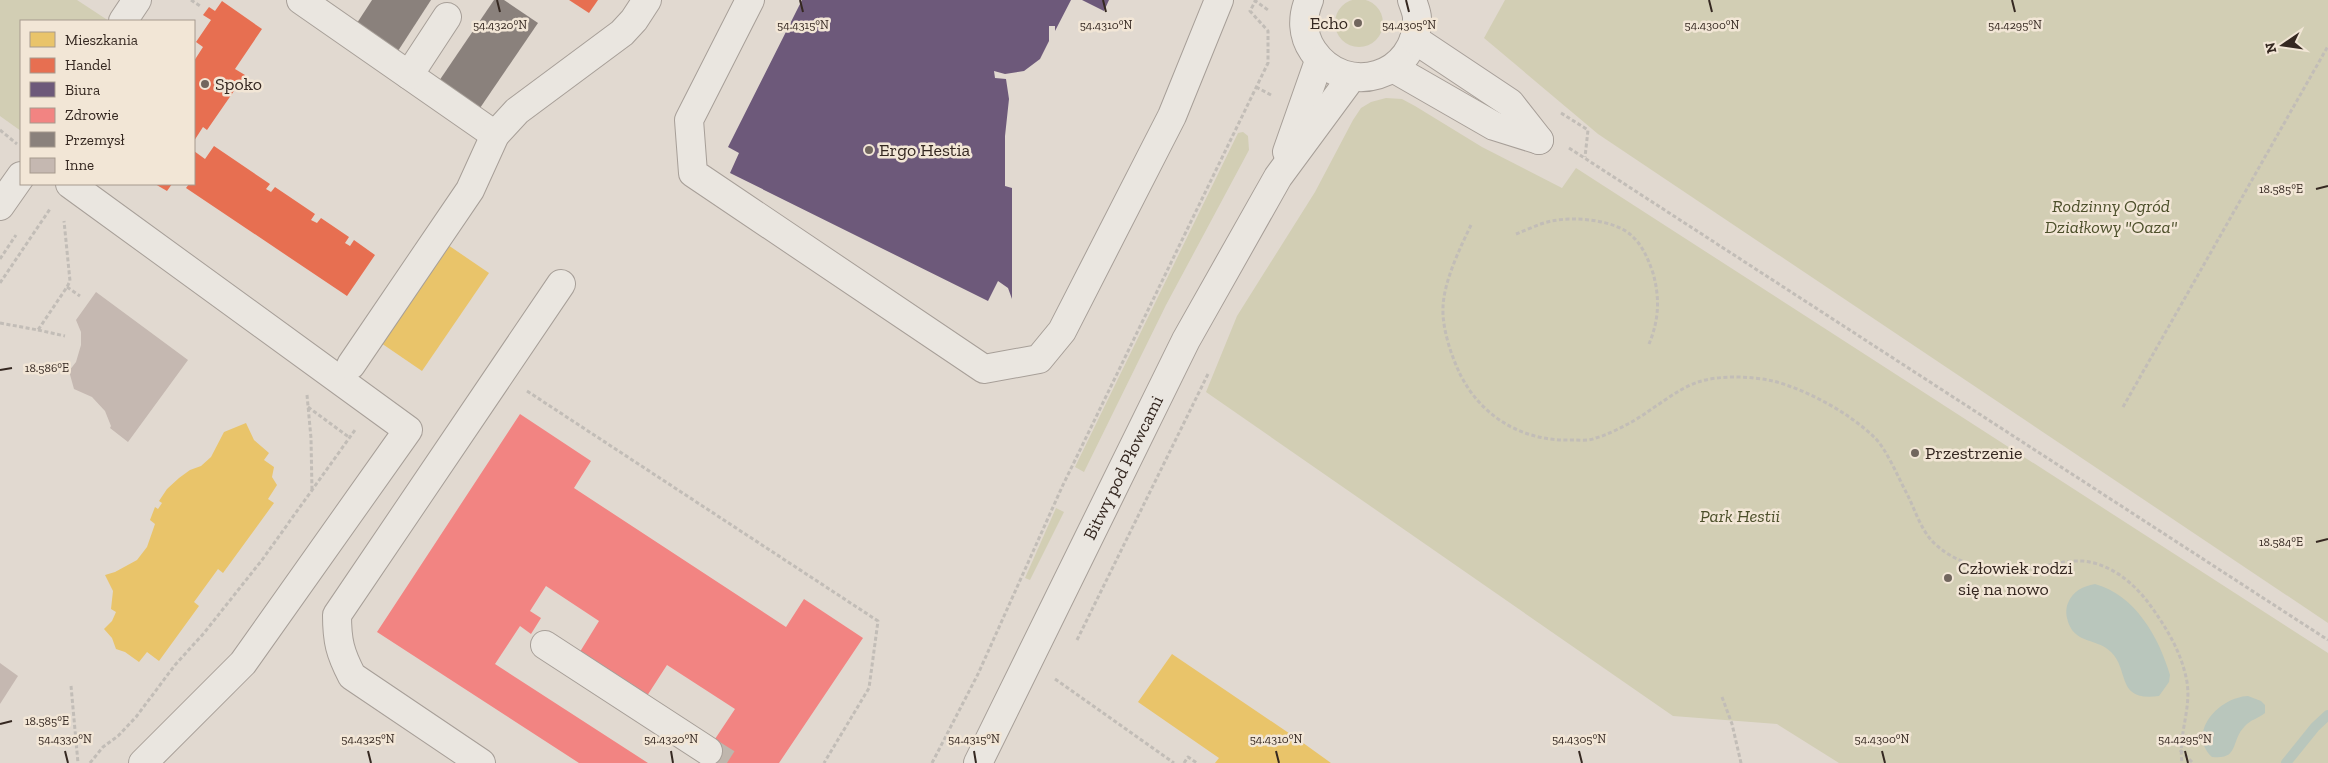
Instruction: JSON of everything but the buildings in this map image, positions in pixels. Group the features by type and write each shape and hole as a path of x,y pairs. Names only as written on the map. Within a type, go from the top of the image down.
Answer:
{"street":[{"path":"124,20 137,0"},
{"path":"301,0 333,9 409,75 495,135"},
{"path":"351,365 470,190 495,135 517,111 622,33 634,20 647,0"},
{"path":"750,0 688,120 693,173 984,369 1039,359 1062,332 1172,116 1219,0"},
{"path":"1293,5 1304,28 1309,46 1319,60 1334,72 1351,78 1366,78 1380,75 1393,68 1406,55 1414,39 1417,18 1412,0"},
{"path":"409,75 448,18"},
{"path":"1414,39 1510,103 1540,140"},
{"name":"Bitwy pod Płowcami","path":"1278,178 1319,60"},
{"path":"1393,68 1494,126 1540,140"},
{"name":"Bitwy pod Płowcami","path":"978,763 1186,340 1278,178 1351,78"},
{"path":"0,206 20,177"},
{"path":"71,185 408,430 243,663 143,763"},
{"path":"481,763 352,676 340,653 337,615 561,284"},
{"path":"545,645 708,751"}],"path":[{"path":"191,0 200,6"},
{"path":"932,763 978,674 1062,487 1268,63 1268,31 1250,11 1255,0 1293,5"},
{"path":"2123,407 2328,46"},
{"path":"0,130 20,146"},
{"path":"1540,140 1562,145 1584,157 2328,640"},
{"path":"0,283 52,207"},
{"path":"38,330 70,281 64,218"},
{"path":"1516,234 1552,220 1581,219 1609,223 1632,235 1648,257 1657,286 1656,328 1650,344"},
{"path":"1471,225 1457,254 1443,307 1447,336 1454,363 1467,388 1487,411 1507,427 1539,438 1560,441 1594,439 1629,423 1695,383 1718,378 1771,380 1804,391 1832,407 1876,438 1905,490 1920,525 1933,542 1956,560 1980,567 2006,570 2083,561 2119,574 2137,588 2172,638 2187,679 2188,705 2180,750 2182,763"},
{"path":"67,286 80,296"},
{"path":"0,323 65,336"},
{"path":"302,353 311,438 312,492"},
{"path":"1074,645 1205,383 1211,365"},
{"path":"501,374 878,621 869,688 824,763"},
{"path":"90,763 103,747 118,736 136,717 175,664 204,633 262,560 373,405"},
{"path":"308,406 350,438"},
{"path":"1051,676 1174,763"},
{"path":"70,686 78,763"},
{"path":"1722,697 1732,724 1741,763"},
{"path":"2180,750 2193,763"},
{"path":"1184,763 1188,757 1197,763"}],"green space":[{"path":"1354,-1 1364,-1 1376,6 1383,18 1383,28 1376,40 1364,47 1354,47 1346,43 1339,36 1335,28 1335,18 1339,10 1346,3"},
{"path":"0,0 77,0 107,20 20,20 20,130 0,116"},
{"name":"Rodzinny Ogród Działkowy \"Oaza\"","path":"1505,0 2328,0 2328,623 1598,134 1484,38"},
{"name":"Park Hestii","path":"1386,98 1402,99 1482,147 1562,188 1576,168 2328,653 2328,763 1839,763 1777,724 1673,716 1206,392 1237,316 1315,192 1353,120 1361,108 1371,102"},
{"path":"1243,132 1248,136 1249,150 1166,305 1084,472 1075,467 1238,133"},
{"path":"1056,508 1064,512 1030,580 1025,578"}],"shaded area":[{"path":"2095,584 2122,598 2143,619 2152,632 2170,675 2169,682 2159,696 2145,697 2129,689 2117,659 2111,652 2099,644 2080,637 2070,627 2066,613 2070,599 2079,590"},
{"path":"2248,696 2261,701 2265,705 2265,713 2245,726 2227,756 2212,757 2205,747 2203,737 2205,727 2210,718 2217,709 2227,702"}],"waterway":[{"path":"2286,763 2315,727 2328,715"}],"tunnel":[{"path":"708,751 727,763"}],"place":[{"name":"Echo","path":"1358,23"},
{"name":"Spoko","path":"205,84"},
{"name":"Ergo Hestia","path":"869,150"},
{"name":"Przestrzenie","path":"1915,453"},
{"name":"Człowiek rodzi się na nowo","path":"1948,578"}]}
